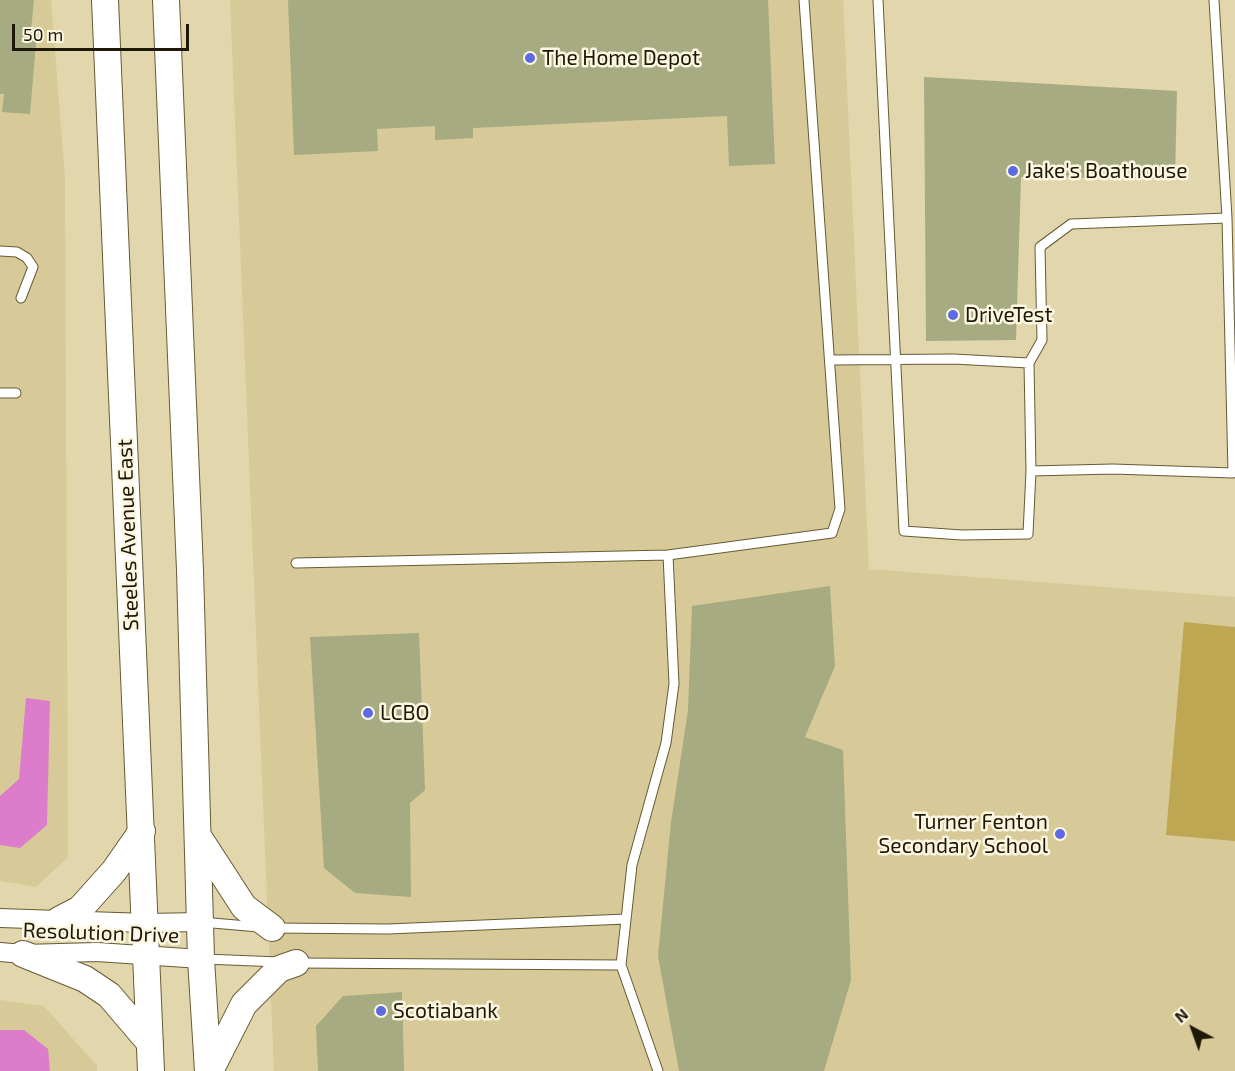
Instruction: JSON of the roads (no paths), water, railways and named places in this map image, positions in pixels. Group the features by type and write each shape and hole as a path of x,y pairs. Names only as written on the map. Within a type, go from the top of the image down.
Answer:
{"main road":[{"name":"Steeles Avenue East","path":"105,0 151,1071"},
{"path":"166,0 190,570 201,959 209,1071"},
{"path":"59,920 80,909 114,871 142,831"},
{"path":"197,835 244,907 272,928"},
{"path":"12,953 61,968 99,988 109,995 150,1043"},
{"path":"209,1071 244,1004 279,969 296,963"}],"street":[{"name":"Resolution Drive","path":"0,918 146,923 201,922"},
{"name":"Resolution Drive","path":"12,953 96,952 201,959"}],"lane":[{"path":"296,563 668,555 832,533 840,509 804,0"},
{"path":"878,0 904,531 962,535 1028,534 1029,363 1042,340 1040,248 1071,224 1227,218"},
{"path":"1030,471 1113,469 1233,473 1227,218 1214,0"},
{"path":"0,251 17,252 27,258 33,267 21,298"},
{"path":"830,360 953,359 1029,363"},
{"path":"0,393 15,393"},
{"path":"658,1071 621,965 632,865 666,743 674,684 668,555"},
{"path":"201,922 272,928 388,929 626,919"},
{"path":"201,959 296,963 621,965"}],"place":[{"name":"The Home Depot","path":"530,58"},
{"name":"Jake's Boathouse","path":"1013,171"},
{"name":"DriveTest","path":"953,315"},
{"name":"LCBO","path":"368,713"},
{"name":"Turner Fenton Secondary School","path":"1060,834"},
{"name":"Scotiabank","path":"381,1011"}]}
